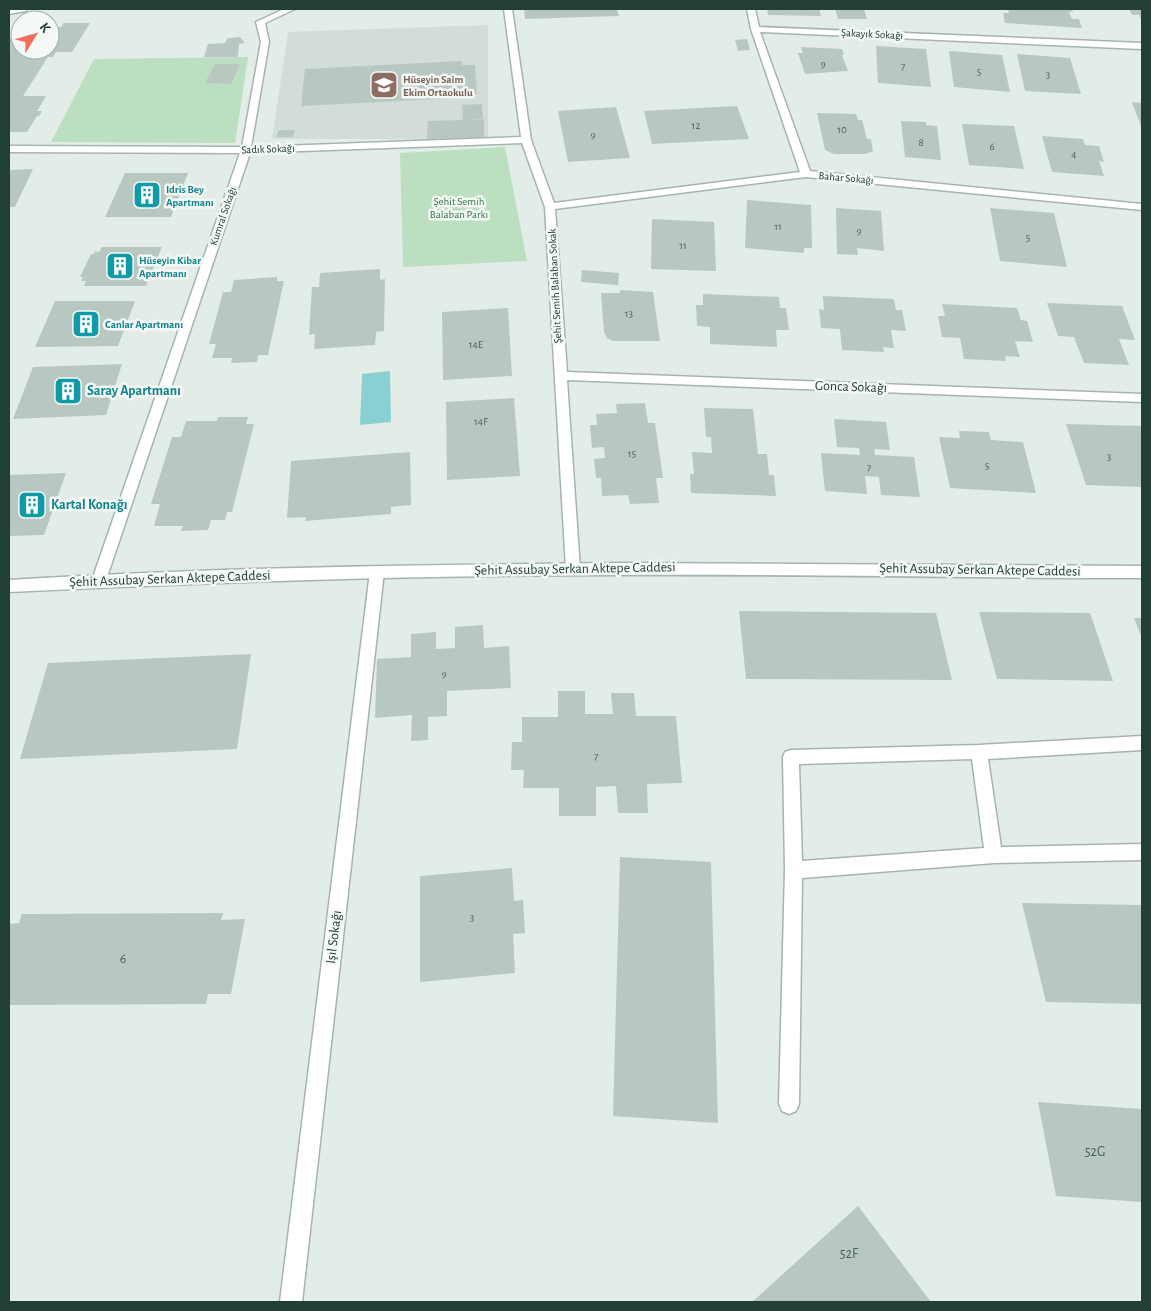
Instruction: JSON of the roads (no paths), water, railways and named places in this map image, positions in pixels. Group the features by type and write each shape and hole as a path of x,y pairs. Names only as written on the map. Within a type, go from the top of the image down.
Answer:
{"street":[{"path":"9,12 23,9"},
{"name":"Kumral Sokağı","path":"98,580 245,150 265,42 260,22 291,9"},
{"name":"Şehit Semih Balaban Sokak","path":"508,9 526,140 550,207 573,569"},
{"path":"751,9 756,29 806,174"},
{"name":"Şakayık Sokağı","path":"756,29 1142,46"},
{"name":"Sadık Sokağı","path":"9,149 245,150 526,140"},
{"name":"Bahar Sokağı","path":"550,207 806,174 1142,206"},
{"name":"Gonca Sokağı","path":"560,376 1142,398"},
{"name":"Şehit Assubay Serkan Aktepe Caddesi","path":"9,586 98,580 377,572 573,569 726,568 1142,572"},
{"name":"Işıl Sokağı","path":"291,1302 377,572"},
{"path":"789,1104 794,870 791,757 979,752 1142,743"},
{"path":"979,752 994,854"},
{"path":"794,870 994,854 1142,852"}],"water":[{"path":"390,371 391,422 360,425 362,374"}],"place":[{"name":"Hüseyin Saim Ekim Ortaokulu","path":"384,85"},
{"name":"Idris Bey Apartmanı","path":"147,195"},
{"name":"Hüseyin Kibar Apartmanı","path":"120,266"},
{"name":"Canlar Apartmanı","path":"86,324"},
{"name":"Saray Apartmanı","path":"68,391"},
{"name":"Kartal Konağı","path":"32,505"}],"park label":[{"name":"Şehit Semih Balaban Parkı","path":"459,207"}]}
